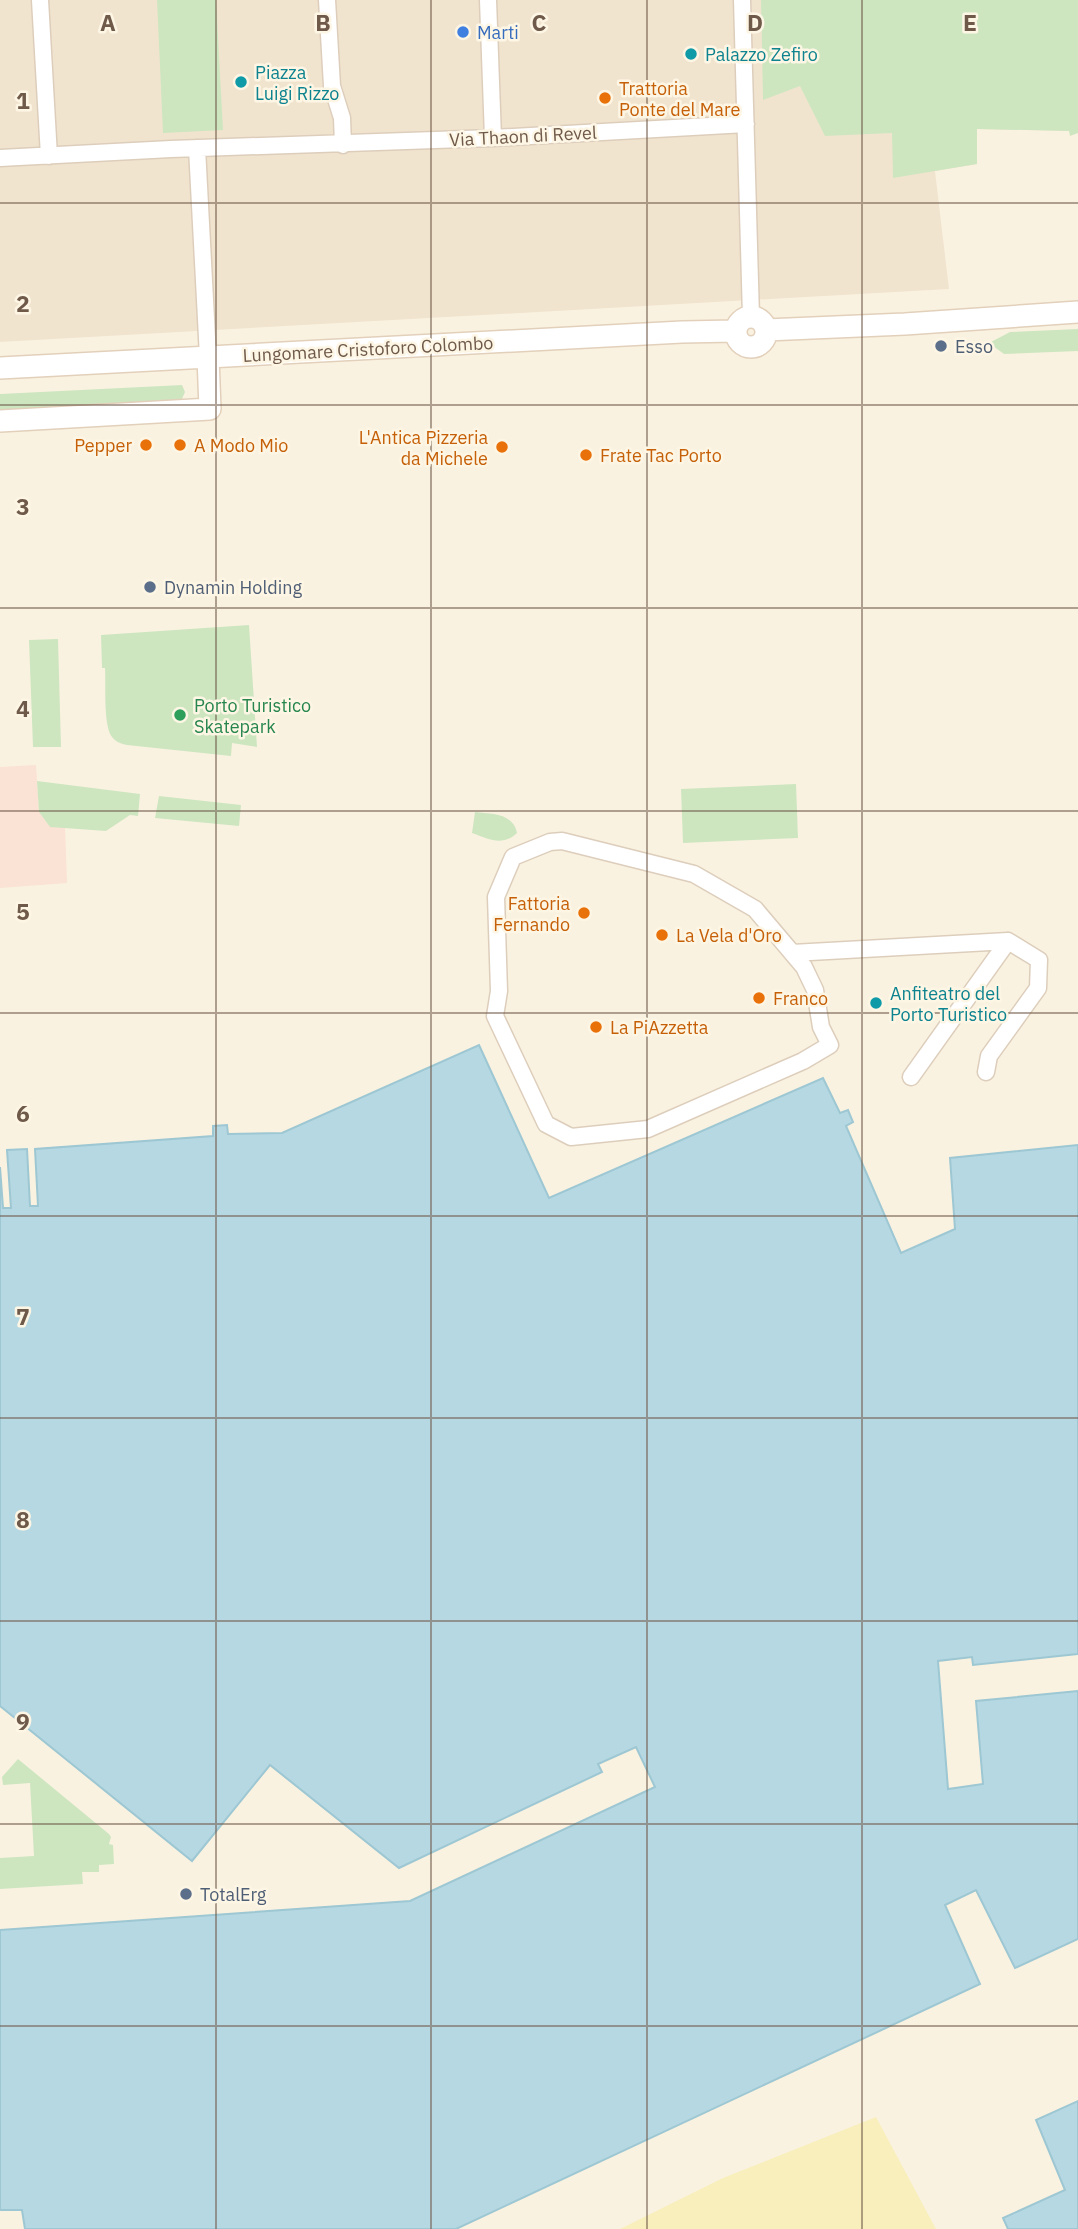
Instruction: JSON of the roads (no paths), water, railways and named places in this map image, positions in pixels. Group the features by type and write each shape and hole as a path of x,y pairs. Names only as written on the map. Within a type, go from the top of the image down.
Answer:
{"street":[{"path":"40,0 48,156"},
{"path":"327,0 332,86 342,118 343,145"},
{"path":"488,0 493,138"},
{"path":"742,0 751,326"},
{"name":"Via Thaon di Revel","path":"0,158 197,148 343,145 746,124"},
{"path":"0,421 210,409 197,148"},
{"name":"Lungomare Cristoforo Colombo","path":"0,368 682,332 751,326 905,324 1078,312"},
{"path":"562,841 694,874 755,909 792,953 804,967 815,990 821,1027 830,1045 803,1062 648,1129 571,1136 546,1124 495,1016 499,991 496,897 513,857 550,842 562,841"},
{"path":"792,953 1008,941 1039,960 1038,988 989,1056 986,1072"},
{"path":"911,1077 1008,941"}],"water":[{"path":"479,1045 549,1198 823,1078 840,1113 848,1110 853,1122 846,1126 901,1253 955,1229 950,1158 1078,1145 1078,1654 973,1665 972,1657 938,1661 948,1789 983,1784 976,1701 1078,1691 1078,1939 1015,1968 976,1890 945,1905 980,1984 456,2229 25,2229 22,2210 0,2210 0,1930 410,1901 655,1787 636,1747 598,1764 602,1772 399,1868 270,1765 192,1861 0,1706 0,1167 3,1208 11,1208 7,1150 27,1149 30,1206 38,1206 35,1149 213,1136 213,1126 227,1125 228,1134 282,1133"},
{"path":"1078,2101 1078,2229 1008,2229 1003,2218 1065,2190 1036,2120"}],"place":[{"name":"Marti","path":"463,32"},
{"name":"Palazzo Zefiro","path":"691,54"},
{"name":"Piazza Luigi Rizzo","path":"241,82"},
{"name":"Trattoria Ponte del Mare","path":"605,98"},
{"name":"Esso","path":"941,346"},
{"name":"Pepper","path":"146,445"},
{"name":"A Modo Mio","path":"180,445"},
{"name":"L'Antica Pizzeria da Michele","path":"502,447"},
{"name":"Frate Tac Porto","path":"586,455"},
{"name":"Dynamin Holding","path":"150,587"},
{"name":"Porto Turistico Skatepark","path":"180,715"},
{"name":"Fattoria Fernando","path":"584,913"},
{"name":"La Vela d'Oro","path":"662,935"},
{"name":"Franco","path":"759,998"},
{"name":"Anfiteatro del Porto Turistico","path":"876,1003"},
{"name":"La PiAzzetta","path":"596,1027"},
{"name":"TotalErg","path":"186,1894"}]}
